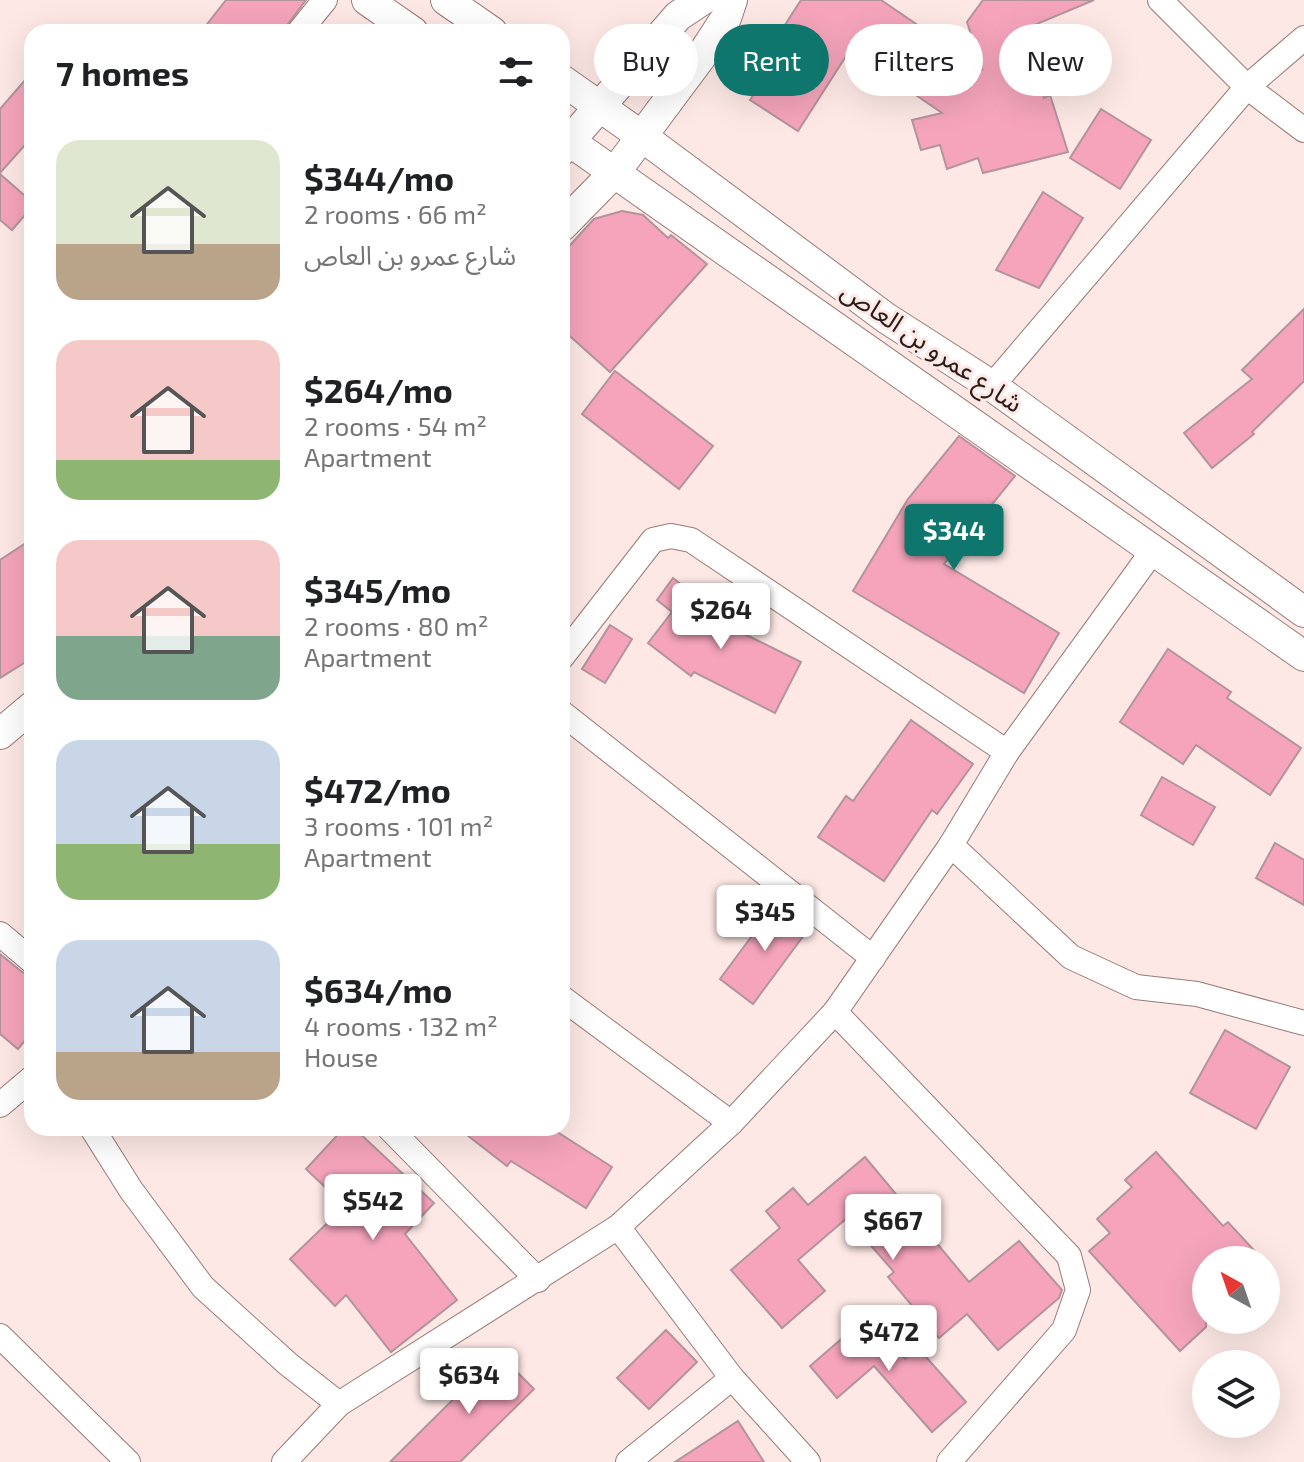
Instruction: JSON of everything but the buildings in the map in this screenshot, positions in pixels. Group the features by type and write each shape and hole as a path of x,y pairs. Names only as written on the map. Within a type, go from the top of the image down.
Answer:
{"street":[{"path":"306,24 325,0"},
{"path":"367,0 402,24"},
{"path":"446,0 480,24"},
{"path":"570,136 678,16 702,0"},
{"path":"570,218 616,171 700,58 726,18 732,0"},
{"path":"1160,0 1247,87 1304,130"},
{"path":"992,386 1247,87 1304,38"},
{"name":"شارع عمرو بن العاص","path":"570,86 886,318 992,386 1304,612"},
{"path":"570,145 616,171 1152,552 1304,656"},
{"path":"570,647 653,540 671,536 691,540 1007,752"},
{"path":"284,1462 339,1404 618,1227 731,1123 835,1012 951,845 1007,752 1152,552"},
{"path":"0,734 24,714"},
{"path":"570,719 873,958"},
{"path":"951,845 1071,957 1136,987 1197,994 1304,1023"},
{"path":"0,934 24,954"},
{"path":"570,1004 731,1123"},
{"path":"835,1012 1069,1256 1078,1290 1064,1330 949,1462"},
{"path":"0,1105 24,1085"},
{"path":"97,1136 131,1190 203,1287 288,1364 339,1404"},
{"path":"397,1136 538,1280"},
{"path":"618,1227 732,1378 808,1462"},
{"path":"0,1336 128,1462"},
{"path":"628,1462 732,1378"}]}
